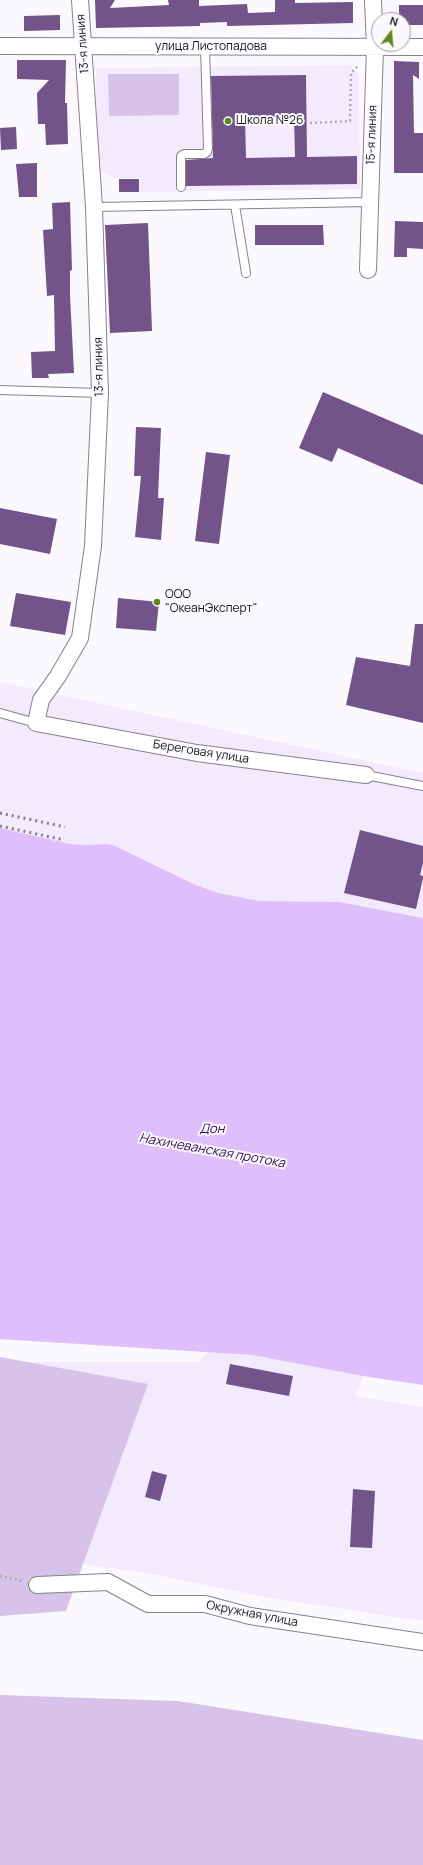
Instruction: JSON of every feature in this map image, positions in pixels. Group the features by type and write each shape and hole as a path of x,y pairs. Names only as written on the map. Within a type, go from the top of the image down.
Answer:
{"street":[{"name":"13-я линия","path":"36,723 41,700 58,676 80,638 93,546 100,393 94,207 80,0"},
{"name":"15-я линия","path":"373,0 374,12"},
{"name":"улица Листопадова","path":"0,46 371,47"},
{"name":"улица Листопадова","path":"411,47 423,47"},
{"name":"15-я линия","path":"368,270 375,52"},
{"name":"Береговая улица","path":"36,723 197,753 366,775"},
{"name":"Окружная улица","path":"37,1585 108,1582 148,1604 205,1604 250,1616 423,1642"}],"lane":[{"path":"181,187 181,156 184,154 204,154 207,152 208,148 205,47"},
{"path":"94,207 370,202"},
{"path":"235,205 246,273"},
{"path":"0,390 100,393"},
{"path":"0,713 36,723"},
{"path":"366,775 423,786"}],"path":[{"path":"310,123 350,121 351,73 358,66"},
{"path":"0,1576 37,1585"}],"shaded area":[{"name":"Школа №26","path":"350,65 359,74 360,189 140,192 140,178 112,178 97,167 96,68"},
{"path":"108,74 179,74 179,115 109,116"},
{"path":"0,682 423,773 423,918 340,902 260,901 218,893 196,885 155,864 107,844 70,844 0,828"},
{"path":"209,1351 252,1355 363,1376 356,1396 423,1407 423,1621 265,1597 151,1574 0,1552 0,1362 198,1362"},
{"path":"0,1357 148,1384 66,1611 0,1616"},
{"path":"0,1695 178,1701 423,1740 423,1865 0,1865"}],"water":[{"name":"Дон","path":"0,828 70,844 107,844 115,846 196,885 218,893 260,901 340,902 423,918 423,1385 363,1376 252,1355 0,1339"}],"building":[{"path":"95,0 115,0 110,8 169,5 168,0 199,0 199,6 247,4 248,13 275,12 275,0 295,0 295,3 353,2 353,23 227,26 227,22 200,23 200,26 96,28"},
{"path":"399,5 423,5 423,25 411,25 411,12 399,12"},
{"path":"60,15 60,30 24,31 24,16"},
{"path":"17,60 66,60 65,103 67,103 68,144 46,145 45,124 38,124 37,93 49,80 17,79"},
{"path":"394,61 419,62 419,79 413,75 414,133 423,133 423,173 394,173"},
{"path":"306,75 307,157 357,156 357,184 186,186 186,160 213,158 211,76","holes":["294,117 295,157 246,158 245,118"]},
{"path":"16,127 17,149 1,150 0,128"},
{"path":"37,163 37,197 19,197 16,164"},
{"path":"119,179 139,179 139,192 119,192"},
{"path":"70,202 72,270 70,271 70,295 74,373 48,374 49,378 32,378 31,352 55,351 54,295 47,296 43,230 53,229 52,203"},
{"path":"395,221 423,222 423,249 407,248 407,257 394,257"},
{"path":"148,223 152,331 110,333 105,225"},
{"path":"255,225 323,225 324,245 255,245"},
{"path":"323,392 423,435 423,485 338,448 332,462 299,448"},
{"path":"136,427 161,428 158,498 164,498 161,540 135,537 141,476 134,476"},
{"path":"206,452 230,455 219,544 195,541"},
{"path":"0,508 57,519 50,554 0,544"},
{"path":"16,593 71,602 65,635 10,626"},
{"path":"118,598 159,602 156,631 116,628"},
{"path":"415,624 423,624 423,723 346,705 356,657 410,666"},
{"path":"360,830 423,846 423,863 420,875 423,876 423,878 416,909 344,893"},
{"path":"230,1364 293,1376 289,1396 226,1384"},
{"path":"152,1471 167,1475 160,1501 145,1497"},
{"path":"353,1489 375,1491 372,1548 350,1547"}],"railway":[{"path":"0,813 65,827"},
{"path":"0,826 64,840"}],"place":[{"name":"Школа №26","path":"228,121"},
{"name":"ООО \"ОкеанЭксперт\"","path":"157,602"}],"water label":[{"name":"Нахичеванская протока","path":"212,1151"}]}
